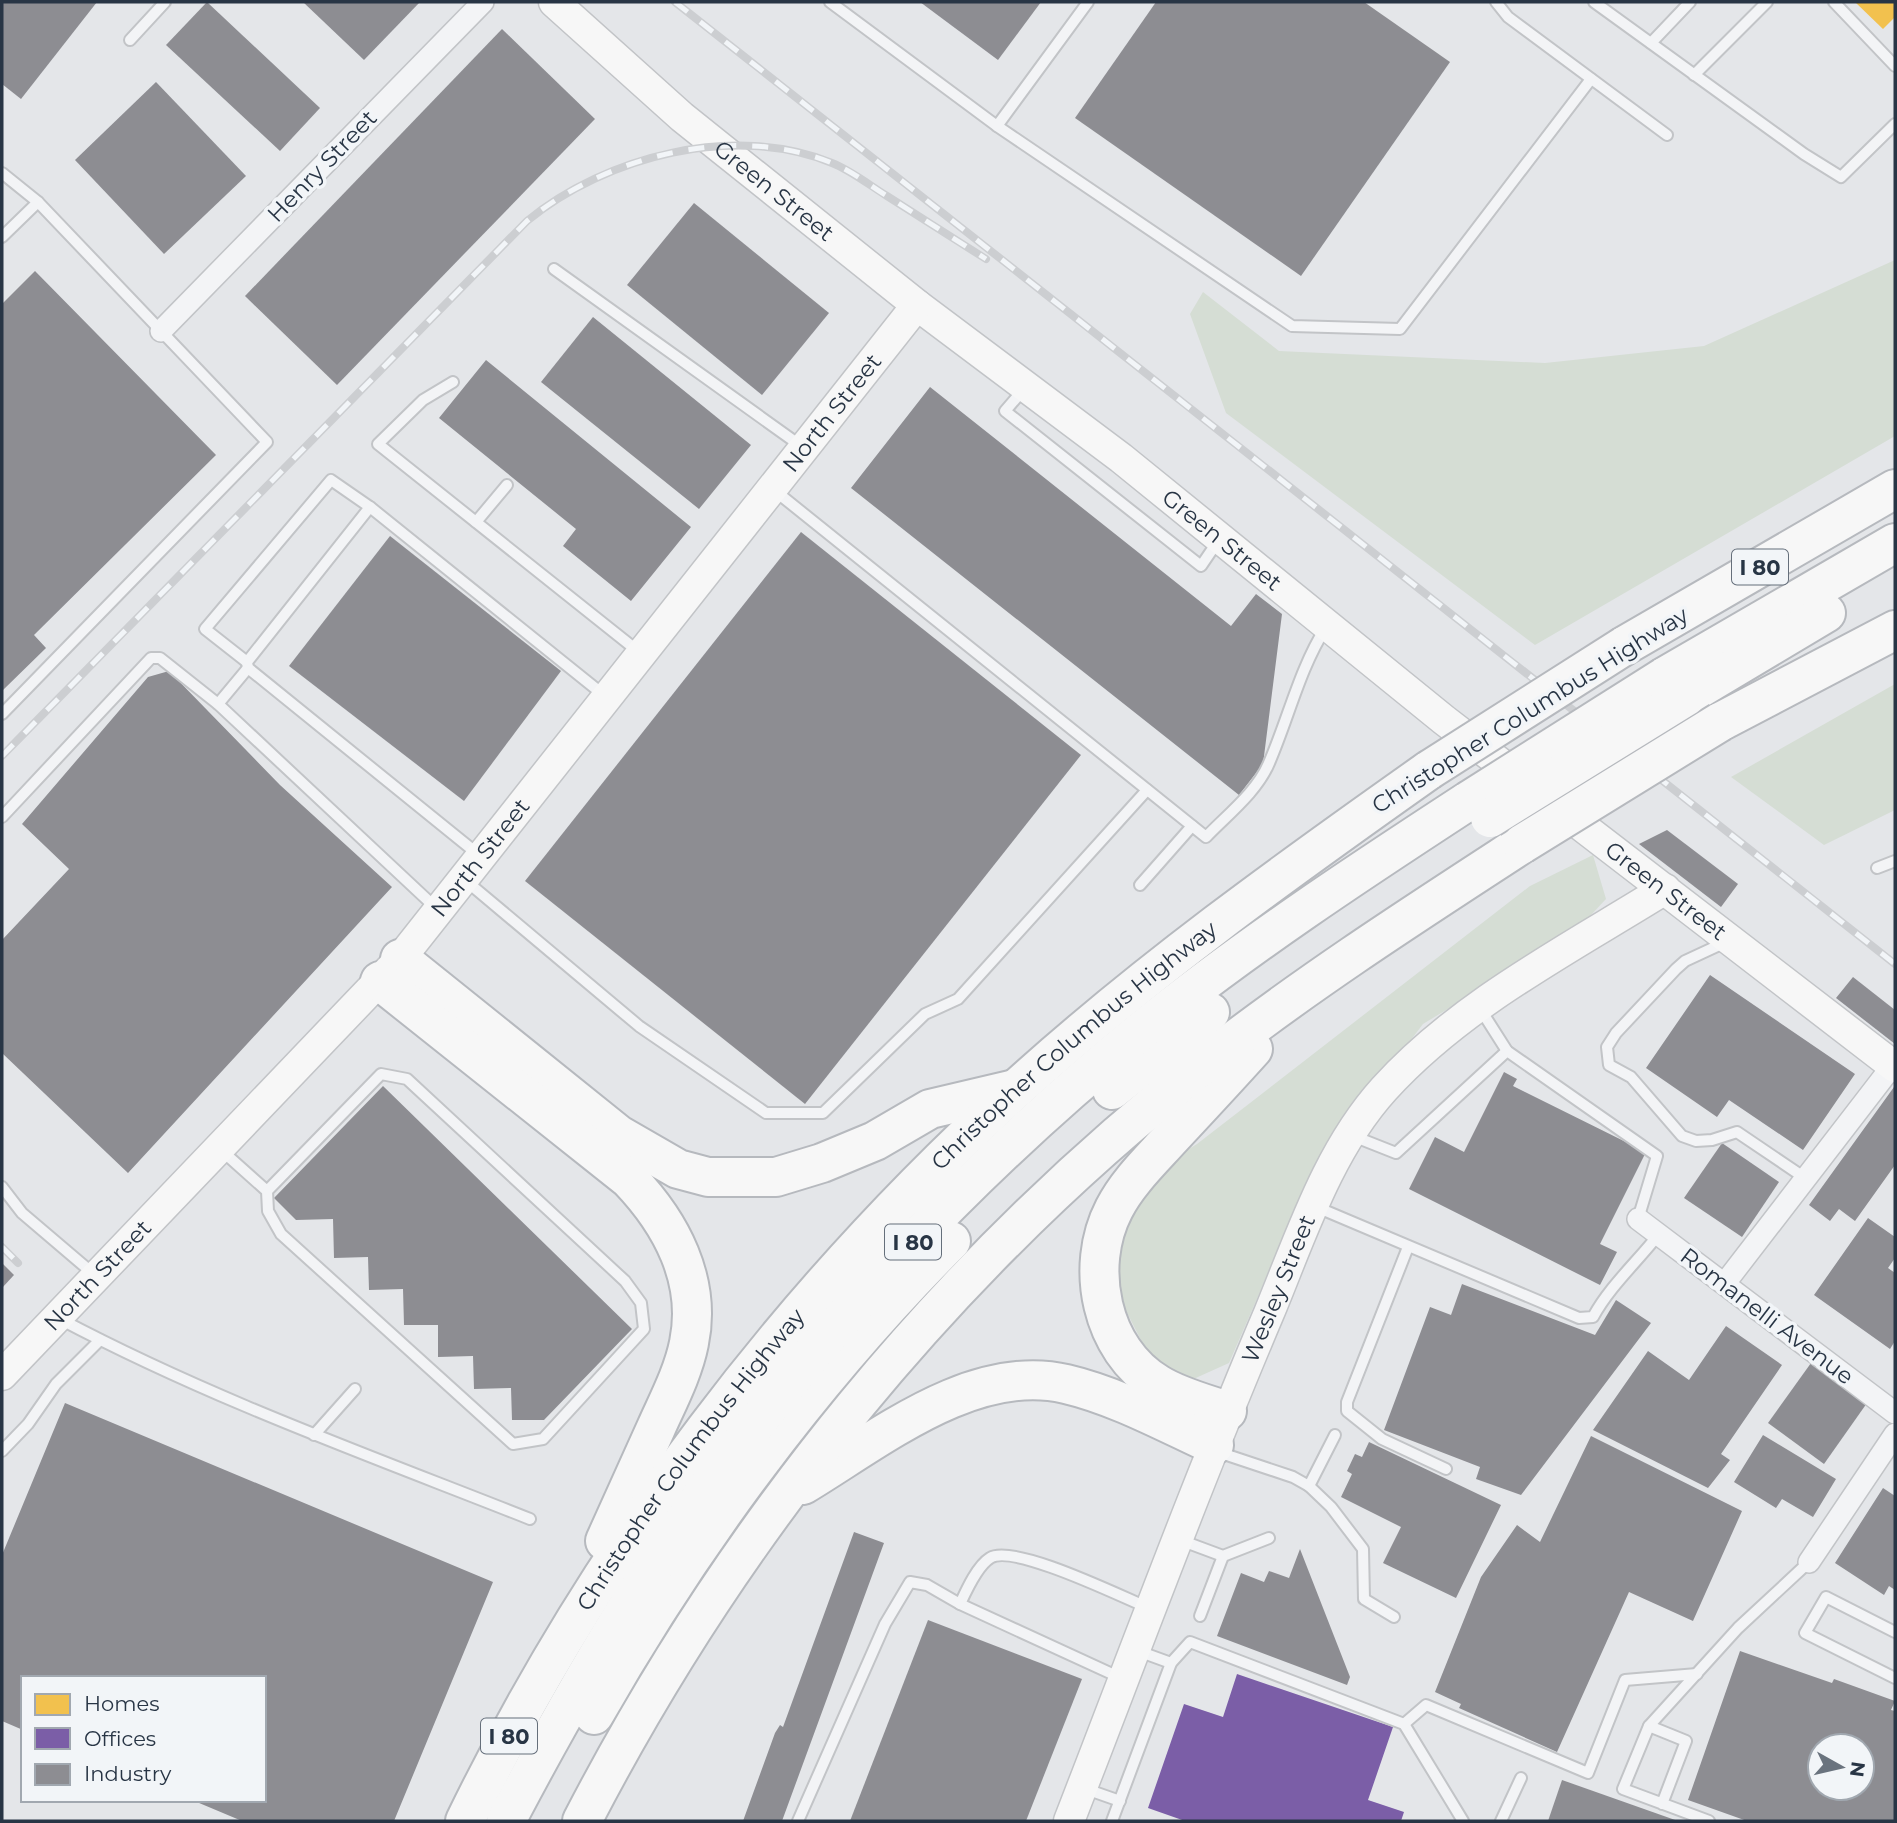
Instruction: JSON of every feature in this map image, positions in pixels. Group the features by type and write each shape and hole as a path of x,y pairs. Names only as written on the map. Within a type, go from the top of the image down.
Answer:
{"highway":[{"name":"Christopher Columbus Highway","path":"465,1821 556,1653 640,1521 750,1372 831,1276 917,1185 1017,1088 1149,976 1237,906 1429,770 1624,646 1895,489"},
{"name":"Christopher Columbus Highway","path":"506,1821 596,1658 677,1531 793,1378 891,1265 1038,1120 1142,1031 1295,916 1479,809 1895,543"},
{"name":"Christopher Columbus Highway","path":"1675,686 1895,573"},
{"name":"I 80","path":"582,1821 673,1660 784,1496 871,1387 1007,1239 1156,1103 1318,979 1522,844 1720,722 1895,630"},
{"name":"Christopher Columbus Highway","path":"537,1821 613,1682 718,1522 807,1402 942,1250 1038,1156 1191,1026 1479,809"},
{"path":"390,970 619,1135 678,1169 708,1177 776,1177 875,1142 930,1109 1017,1088"},
{"path":"390,970 629,1179 655,1206 672,1234 685,1268 691,1308 689,1343 677,1379 556,1653"},
{"path":"1218,1435 1133,1363 1114,1337 1102,1303 1100,1270 1103,1238 1114,1209 1147,1164 1318,979"},
{"path":"784,1496 927,1409 1000,1383 1032,1380 1064,1383 1218,1435"}],"street":[{"name":"Henry Street","path":"161,331 483,2"},
{"name":"Green Street","path":"554,2 682,117 917,304 1220,538 1444,720 1894,1066"},
{"name":"North Street","path":"2,1375 390,970 917,304"},
{"name":"Wesley Street","path":"1069,1821 1218,1435 1314,1206 1350,1135 1384,1089 1409,1064 1479,1007 1665,889"},
{"path":"1725,1283 1894,1066"},
{"name":"Romanelli Avenue","path":"1638,1219 1895,1413"},
{"path":"1810,1562 1895,1434"}],"lane":[{"path":"130,40 164,2"},
{"path":"830,2 997,125 1292,326 1401,329 1591,79"},
{"path":"997,125 1088,2"},
{"path":"1496,2 1508,17 1667,135"},
{"path":"1594,2 1609,6 1651,43 1694,75 1841,177 1895,124"},
{"path":"1651,43 1690,2"},
{"path":"1694,75 1767,2"},
{"path":"1834,2 1895,66"},
{"path":"2,714 267,442 38,202 3,176"},
{"path":"2,237 38,202"},
{"path":"554,269 804,448"},
{"path":"453,382 423,400 378,444 641,654"},
{"path":"607,697 370,507 331,480 205,629 472,868 639,1026 766,1113 823,1113 925,1014 958,999 1147,790"},
{"path":"476,522 507,485"},
{"path":"772,488 1206,837 1253,789 1269,765 1308,655 1328,624"},
{"path":"218,704 370,507"},
{"path":"2,817 151,658 160,658 218,704 439,910"},
{"path":"1140,885 1192,826"},
{"path":"1878,868 1895,861"},
{"path":"1731,940 1685,961 1676,969 1616,1033 1607,1048 1609,1065 1631,1077 1682,1136 1696,1141 1712,1140 1737,1132 1805,1178"},
{"path":"1479,1007 1507,1051 1657,1156 1638,1219"},
{"path":"1350,1135 1396,1153 1507,1051"},
{"path":"220,1149 267,1191 268,1211 281,1234 513,1444 542,1440 644,1329 641,1303 625,1281 407,1079 381,1074 267,1191"},
{"path":"2,1187 22,1213 97,1277"},
{"path":"1314,1206 1579,1318 1593,1317 1604,1298 1633,1267 1658,1234"},
{"path":"1408,1247 1347,1402 1347,1411 1382,1439 1446,1469"},
{"path":"58,1317 139,1361 314,1435 530,1519"},
{"path":"2,1451 28,1424 57,1384 100,1340"},
{"path":"314,1435 355,1389"},
{"path":"1218,1435 1309,1486 1331,1507 1363,1549 1364,1599 1394,1617"},
{"path":"1309,1486 1335,1435"},
{"path":"1177,1539 1223,1556 1269,1538"},
{"path":"960,1604 989,1559 1001,1554 1034,1560 1150,1609"},
{"path":"1200,1616 1223,1556"},
{"path":"1709,1821 1623,1789 1649,1726 1738,1628 1810,1562"},
{"path":"798,1821 885,1624 910,1582 927,1585 960,1604 1124,1679"},
{"path":"1895,1632 1826,1597 1805,1633 1895,1678"},
{"path":"1112,1821 1171,1663 1190,1642 1404,1724 1463,1821"},
{"path":"1134,1650 1171,1663"},
{"path":"1404,1724 1426,1705 1588,1773 1625,1680 1697,1674"},
{"path":"1649,1726 1686,1741 1662,1804"},
{"path":"1501,1821 1521,1778"},
{"path":"1082,1788 1120,1801"}],"shaded area":[{"path":"1895,260 1895,436 1535,645 1226,413 1190,314 1203,292 1279,351 1545,363 1704,346"},
{"path":"1895,684 1895,810 1824,845 1731,777"},
{"path":"1593,855 1606,899 1576,931 1423,1024 1314,1168 1229,1363 1189,1381 1149,1356 1116,1291 1122,1227 1163,1165 1197,1144 1530,886"}],"building: Homes":[{"path":"1855,2 1895,2 1895,17 1883,29"}],"building: Offices":[{"path":"1237,1674 1393,1727 1368,1800 1404,1812 1401,1821 1185,1821 1148,1808 1184,1704 1223,1717"}],"building: Industry":[{"path":"2,2 97,2 21,99 2,84"},
{"path":"207,2 320,108 280,151 166,45"},
{"path":"303,2 420,2 364,60"},
{"path":"920,2 1041,2 998,60"},
{"path":"1156,2 1364,2 1450,62 1301,276 1075,118"},
{"path":"502,29 595,119 337,385 245,296"},
{"path":"156,82 246,176 164,254 75,160"},
{"path":"694,203 829,313 762,395 627,285"},
{"path":"35,271 216,455 34,635 46,648 2,691 2,304"},
{"path":"593,317 751,445 699,509 541,382"},
{"path":"486,360 691,527 631,601 563,546 576,529 439,418"},
{"path":"930,387 1231,626 1256,594 1282,614 1263,764 1239,795 851,488"},
{"path":"801,532 1081,755 805,1104 525,881"},
{"path":"390,536 561,671 464,801 289,666"},
{"path":"169,671 280,785 392,887 128,1173 2,1053 2,940 69,869 22,824 148,677"},
{"path":"1667,830 1738,884 1721,907 1639,844"},
{"path":"1710,975 1855,1074 1803,1150 1729,1100 1717,1117 1646,1068"},
{"path":"1853,977 1895,1010 1895,1044 1836,998"},
{"path":"1504,1072 1517,1079 1513,1086 1646,1152 1600,1244 1617,1252 1600,1285 1409,1189 1435,1137 1464,1152"},
{"path":"383,1086 632,1329 544,1420 512,1420 511,1388 474,1389 473,1356 438,1357 438,1325 404,1325 403,1289 369,1290 368,1257 334,1258 333,1219 296,1220 274,1198"},
{"path":"1894,1087 1895,1165 1855,1221 1839,1209 1830,1221 1809,1205"},
{"path":"1722,1143 1779,1182 1742,1237 1684,1198"},
{"path":"1868,1218 1895,1237 1895,1258 1888,1268 1895,1273 1895,1341 1890,1349 1814,1295"},
{"path":"2,1263 14,1275 2,1288"},
{"path":"1462,1284 1595,1335 1616,1300 1651,1323 1521,1495 1476,1479 1480,1467 1384,1430 1430,1307 1451,1315"},
{"path":"1726,1326 1782,1365 1721,1454 1730,1460 1708,1488 1593,1430 1648,1351 1689,1380"},
{"path":"1811,1363 1867,1403 1824,1464 1768,1423"},
{"path":"65,1403 493,1582 394,1821 242,1821 197,1802 266,1802 266,1676 21,1676 21,1729 2,1721 2,1555"},
{"path":"1763,1435 1836,1479 1813,1517 1782,1499 1776,1508 1734,1482"},
{"path":"1591,1436 1742,1511 1693,1621 1629,1592 1557,1752 1459,1708 1461,1704 1435,1692 1481,1577 1517,1525 1540,1542"},
{"path":"1369,1442 1501,1505 1456,1598 1383,1563 1401,1527 1341,1497 1352,1474 1347,1471 1355,1454 1362,1457"},
{"path":"1883,1488 1895,1496 1895,1590 1889,1586 1884,1595 1835,1563"},
{"path":"854,1532 884,1543 782,1821 743,1821 775,1733 780,1725 783,1727"},
{"path":"1300,1549 1350,1677 1347,1685 1217,1636 1241,1573 1264,1582 1269,1571 1289,1578"},
{"path":"928,1620 1082,1679 1026,1821 850,1821"},
{"path":"1740,1651 1832,1683 1834,1679 1895,1701 1891,1710 1895,1711 1895,1821 1747,1821 1688,1800"},
{"path":"1562,1780 1678,1821 1548,1821"}],"railway":[{"path":"675,2 1895,964"},
{"path":"2,756 527,221 559,198 594,179 673,153 714,147 755,146 794,151 846,170 986,259"},
{"path":"2,1247 18,1263"}]}
